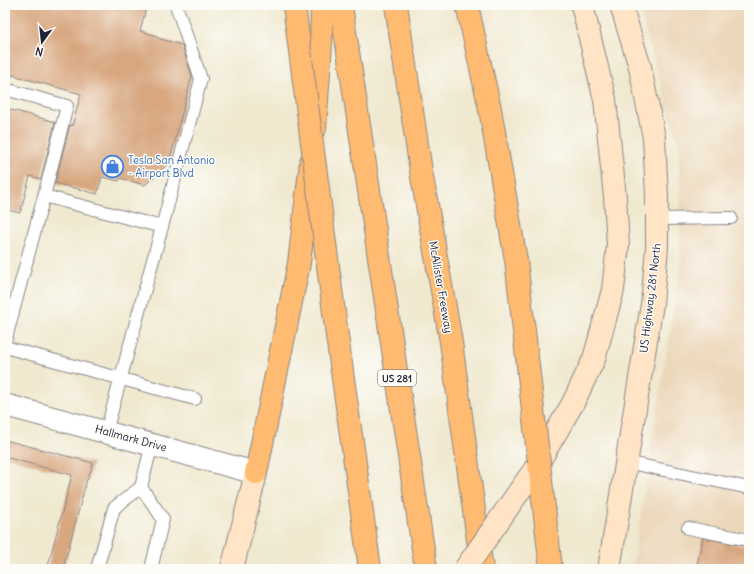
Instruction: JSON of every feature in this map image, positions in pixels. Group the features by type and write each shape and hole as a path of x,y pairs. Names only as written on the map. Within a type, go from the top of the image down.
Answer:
{"highway":[{"path":"294,5 337,335 370,569"},
{"path":"256,473 299,263 316,118 322,5"},
{"name":"US 281","path":"341,5 426,569"},
{"name":"McAllister Freeway","path":"396,5 421,171 451,342 482,569"},
{"path":"467,5 490,109 516,260 551,569"}],"main road":[{"path":"465,569 532,473 573,403 594,359 613,290 618,245 615,190 605,100 582,5"},
{"name":"US Highway 281 North","path":"609,569 652,304 657,247 657,196 654,138 640,67 622,5"},
{"path":"232,569 256,473"}],"street":[{"name":"Hallmark Drive","path":"5,405 256,473"}],"lane":[{"path":"106,432 201,79 176,5"},
{"path":"5,89 67,106 5,342"},
{"path":"44,196 162,227"},
{"path":"657,219 731,218"},
{"path":"5,347 195,399"},
{"path":"98,569 114,508 141,488 152,444"},
{"path":"626,462 749,488"},
{"path":"141,488 163,519 150,569"},
{"path":"688,528 749,540"}],"shaded area":[{"path":"638,5 749,5 749,569 632,569 681,261 679,147"}],"building":[{"path":"5,5 147,5 140,31 157,36 157,38 182,45 192,76 169,163 145,185 120,178 119,181 102,177 97,194 55,183 70,125 72,126 81,94 5,73"},
{"path":"5,108 55,122 41,179 30,176 20,213 5,209"},
{"path":"5,440 93,463 87,479 63,569 47,569 72,475 5,457"},
{"path":"703,538 749,547 749,569 696,569"}],"place":[{"name":"Tesla San Antonio - Airport Blvd","path":"113,166"}]}
